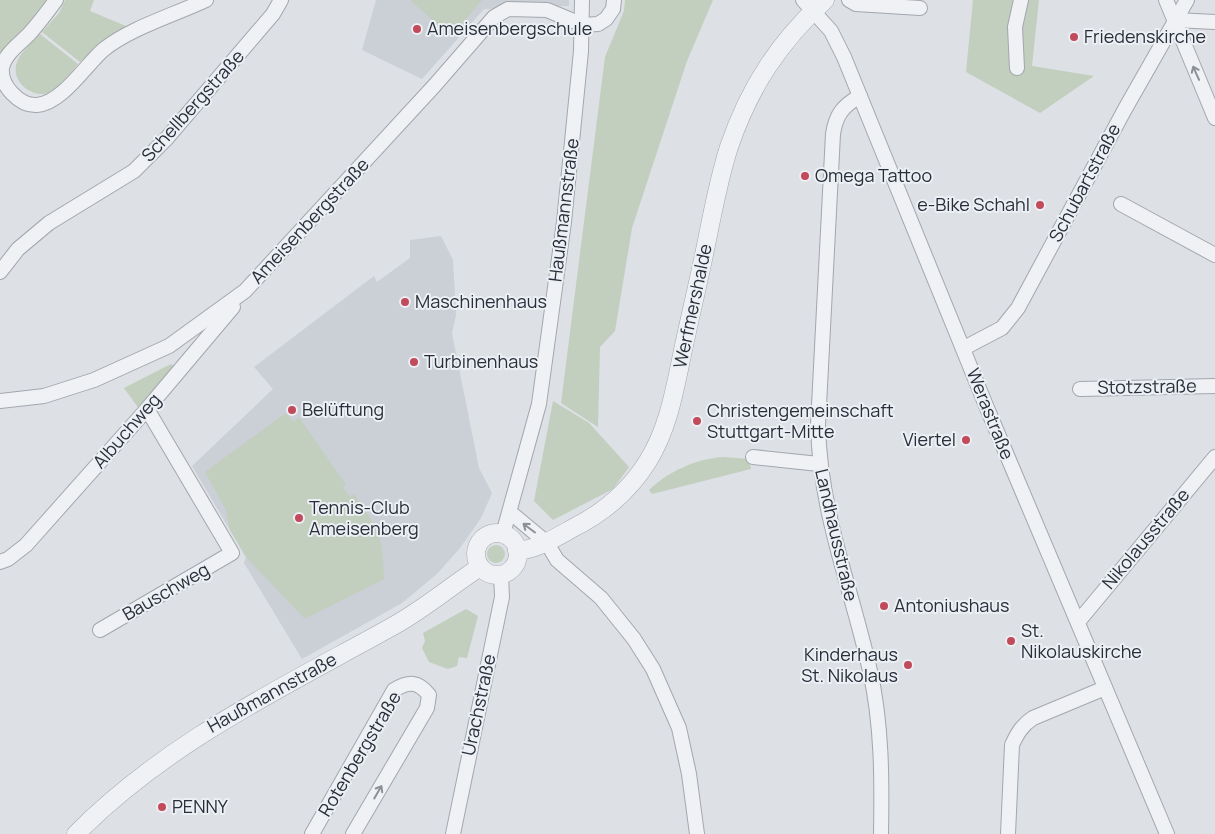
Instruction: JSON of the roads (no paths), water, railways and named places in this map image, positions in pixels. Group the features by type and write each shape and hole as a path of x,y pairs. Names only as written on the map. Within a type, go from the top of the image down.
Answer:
{"street":[{"path":"56,0 45,16 6,59 2,68 2,82 9,91 22,100 36,105 54,99 105,49 127,35 206,0"},
{"name":"Schellbergstraße","path":"0,272 18,249 49,223 134,171 168,138 211,88 273,14 281,0"},
{"name":"Haußmannstraße","path":"504,534 539,404 564,222 583,25 582,0"},
{"path":"583,25 598,24 606,19 613,10 614,0"},
{"path":"849,0 856,4 920,8"},
{"path":"1016,68 1015,27 1021,0"},
{"path":"1166,0 1185,50 1215,118"},
{"name":"Schubartstraße","path":"964,348 1002,328 1018,308 1187,0"},
{"name":"Werastraße","path":"814,4 831,31 860,96 1167,834"},
{"name":"Werfmershalde","path":"517,551 532,549 579,525 616,499 633,482 658,444 675,391 715,202 730,144 749,99 769,62 784,40 814,4"},
{"name":"Ameisenbergstraße","path":"0,401 44,396 94,380 169,346 245,292 435,85 494,17 508,9 547,10 583,25"},
{"path":"1175,20 1215,22"},
{"name":"Landhausstraße","path":"860,96 845,105 835,122 833,134 819,384 819,464 833,534 875,695 882,783 881,834"},
{"path":"1121,204 1215,255"},
{"name":"Albuchweg","path":"0,562 8,559 26,545 148,409 245,292"},
{"name":"Stotzstraße","path":"1080,389 1215,386"},
{"name":"Bauschweg","path":"100,630 232,553 148,409"},
{"path":"753,457 819,464"},
{"name":"Nikolausstraße","path":"1078,622 1215,457"},
{"path":"511,513 546,542 557,560 585,583 613,612 634,639 653,669 679,728 689,774 697,834"},
{"path":"504,534 513,541 517,551 514,566 501,575 486,572 476,560 478,545 488,535 504,534"},
{"name":"Haußmannstraße","path":"76,834 127,786 182,746 254,702 396,624 480,567"},
{"name":"Urachstraße","path":"453,834 502,597 501,575"},
{"name":"Rotenbergstraße","path":"312,834 394,690 406,682 415,683 429,695 427,708 353,834"},
{"path":"1008,834 1012,745 1016,736 1027,722 1033,718 1105,688"}],"place":[{"name":"Ameisenbergschule","path":"417,29"},
{"name":"Friedenskirche","path":"1074,37"},
{"name":"Omega Tattoo","path":"805,176"},
{"name":"e-Bike Schahl","path":"1040,205"},
{"name":"Maschinenhaus","path":"405,302"},
{"name":"Turbinenhaus","path":"414,362"},
{"name":"Belüftung","path":"292,410"},
{"name":"Christengemeinschaft Stuttgart-Mitte","path":"697,421"},
{"name":"Viertel","path":"966,440"},
{"name":"Tennis-Club Ameisenberg","path":"299,518"},
{"name":"Antoniushaus","path":"884,606"},
{"name":"St. Nikolauskirche","path":"1011,641"},
{"name":"Kinderhaus St. Nikolaus","path":"908,665"},
{"name":"PENNY","path":"162,807"}]}
